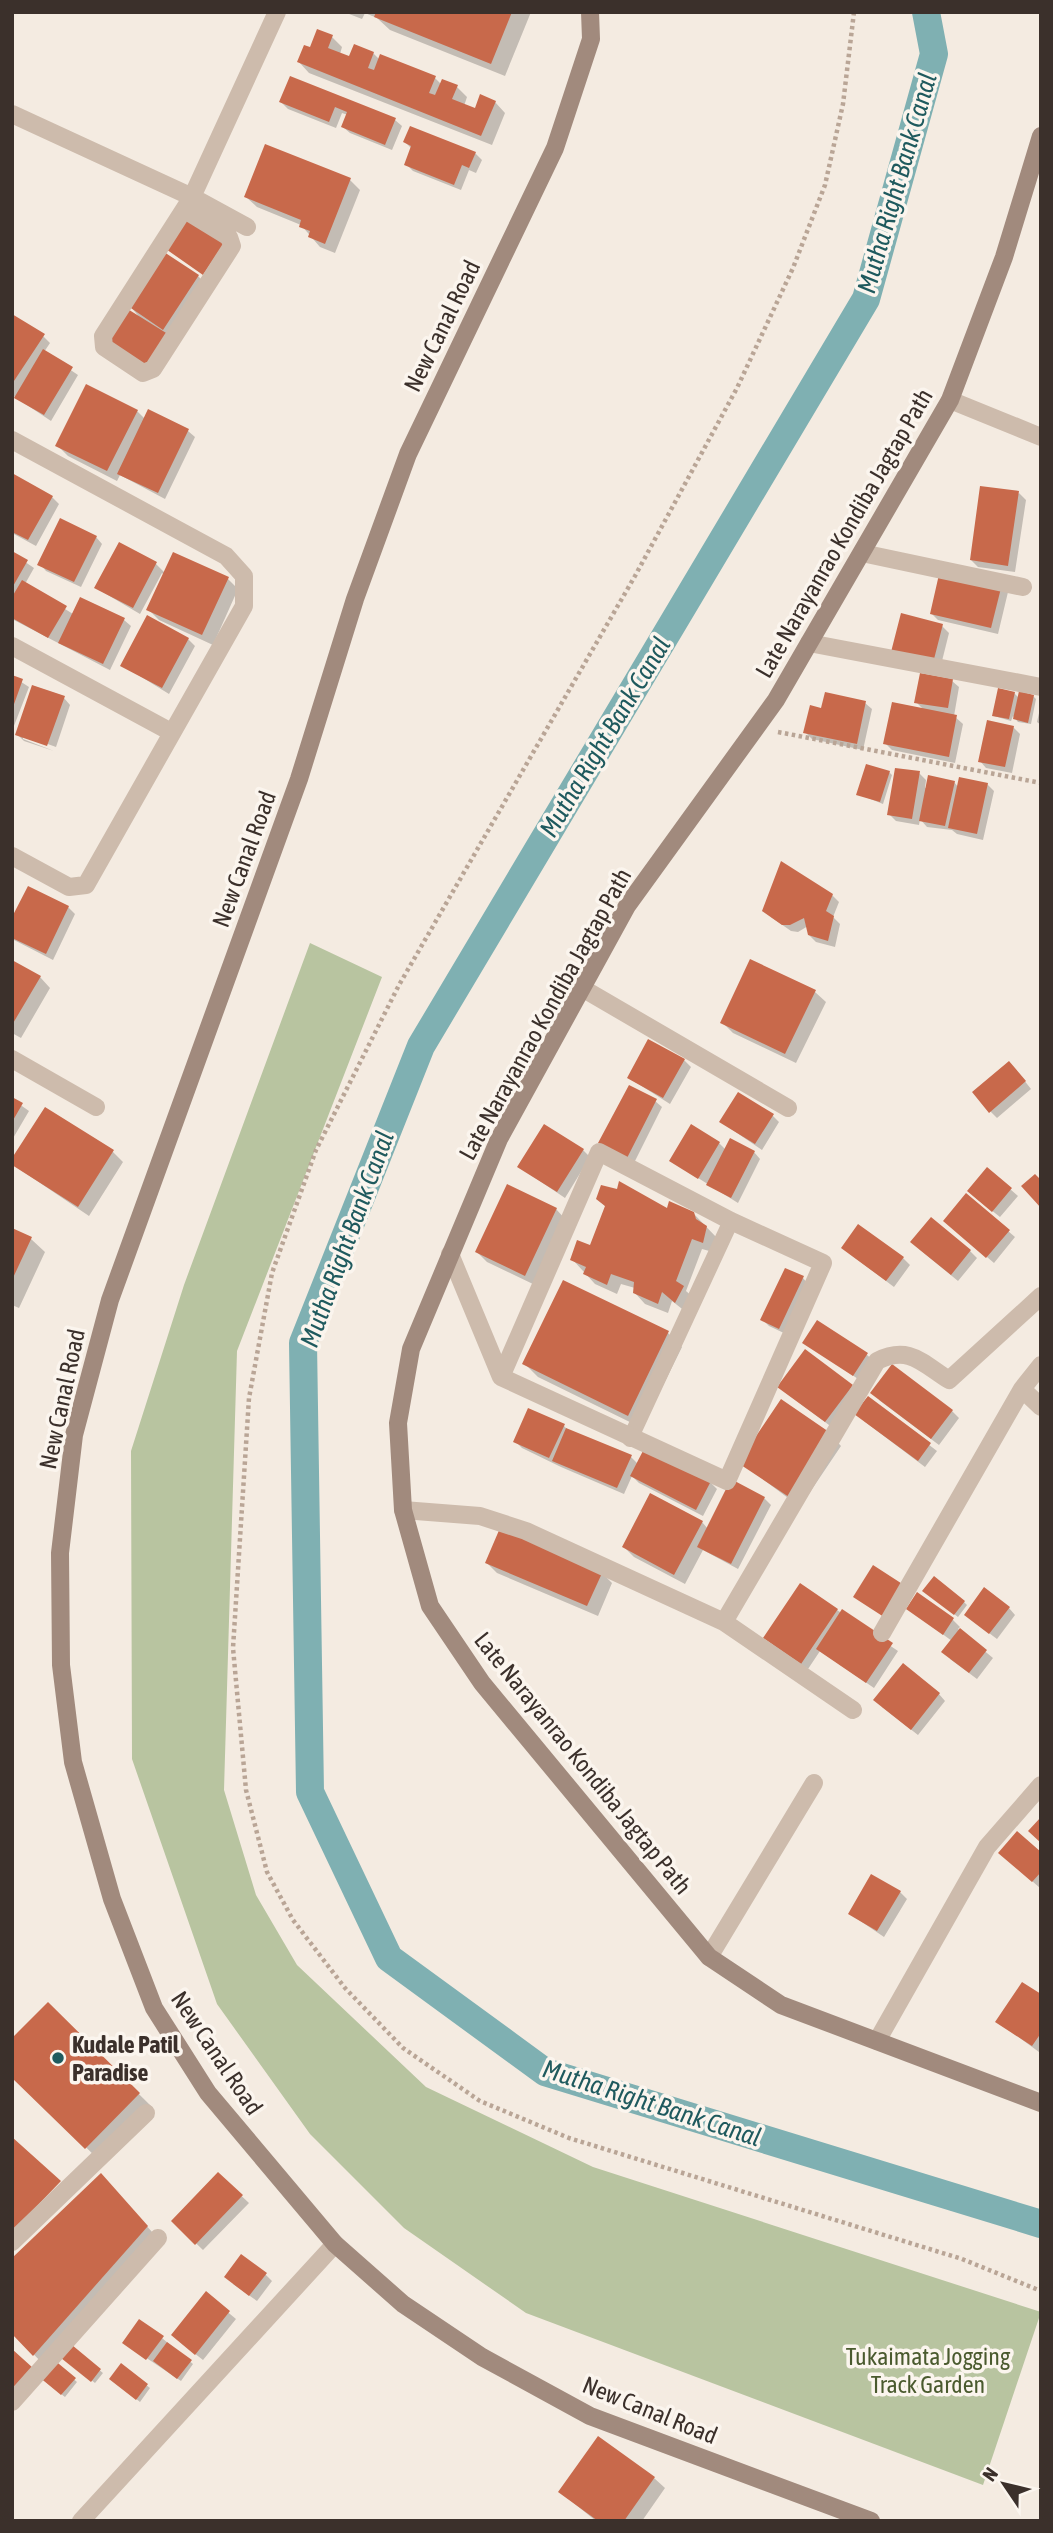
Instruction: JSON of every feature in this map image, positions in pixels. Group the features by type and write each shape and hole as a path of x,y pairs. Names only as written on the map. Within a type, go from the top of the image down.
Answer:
{"street":[{"path":"188,204 229,237 232,246 153,369 143,373 104,347 103,336 188,204 277,12"},
{"name":"New Canal Road","path":"590,12 591,39 555,148 408,454 355,599 299,779 110,1300 74,1435 60,1553 61,1665 74,1762 112,1899 155,2008 208,2093 335,2244 403,2304 482,2357 590,2416 871,2521"},
{"path":"12,114 188,204 247,227"},
{"name":"Late Narayanrao Kondiba Jagtap Path","path":"1041,136 1004,257 950,400 757,728 627,906 499,1139 411,1349 398,1423 403,1510 430,1606 482,1683 709,1957 781,2005 1041,2103"},
{"path":"950,400 1041,437"},
{"path":"12,440 226,556 244,576 244,606 86,885 69,887 12,856"},
{"path":"862,553 1023,587"},
{"path":"809,643 1041,687"},
{"path":"12,646 171,732"},
{"path":"582,988 788,1108"},
{"path":"12,1059 96,1107"},
{"path":"450,1254 501,1377 727,1481 823,1263 731,1221 599,1152 501,1377"},
{"path":"724,1622 877,1361 891,1354 909,1354 949,1380 1041,1296"},
{"path":"882,1633 1022,1389 1041,1365"},
{"path":"1022,1389 1041,1406"},
{"path":"403,1510 480,1517 526,1531 724,1622 853,1710"},
{"path":"709,1957 814,1783"},
{"path":"877,2041 987,1847 1041,1786"},
{"path":"12,2242 146,2113"},
{"path":"12,2402 158,2238"},
{"path":"81,2521 335,2244"}],"lane":[{"path":"630,1438 731,1221"}],"path":[{"path":"757,728 1041,783"}],"green space":[{"name":"Tukaimata Jogging Track Garden","path":"310,943 382,977 237,1351 224,1790 256,1895 297,1965 426,2087 593,2167 1041,2312 983,2485 526,2313 404,2228 310,2134 217,2004 132,1759 131,1451 184,1285"}],"building":[{"path":"376,12 512,12 491,64 374,17"},
{"path":"317,29 333,35 328,48 349,56 354,44 374,52 368,68 374,70 380,54 436,76 429,93 435,95 442,79 458,85 452,99 475,108 480,94 496,101 481,136 297,62 304,45 310,47"},
{"path":"290,76 396,118 385,145 341,127 347,112 335,107 329,122 279,102"},
{"path":"410,126 476,152 469,168 462,165 454,185 404,165 411,146 403,142"},
{"path":"265,144 351,178 325,244 308,237 310,231 299,227 301,220 244,197"},
{"path":"187,212 227,239 203,275 163,247"},
{"path":"164,252 199,275 163,330 128,306"},
{"path":"126,308 171,336 148,371 103,343"},
{"path":"12,314 45,334 12,384"},
{"path":"43,349 73,367 44,415 14,398"},
{"path":"86,384 138,410 107,471 55,446"},
{"path":"148,409 189,429 158,493 117,474"},
{"path":"12,473 53,496 28,540 12,532"},
{"path":"980,486 1019,491 1008,566 970,560"},
{"path":"60,518 97,536 74,582 37,565"},
{"path":"119,542 157,562 133,608 94,588"},
{"path":"12,551 28,560 12,588"},
{"path":"173,552 229,577 202,635 146,610"},
{"path":"940,570 1002,584 991,628 930,614"},
{"path":"22,580 67,606 48,638 12,618 12,597"},
{"path":"80,597 125,618 103,664 58,643"},
{"path":"901,613 943,624 933,663 891,652"},
{"path":"147,615 189,638 162,688 120,666"},
{"path":"920,673 953,679 948,708 914,703"},
{"path":"12,675 23,679 13,707 12,707"},
{"path":"32,685 65,696 47,746 15,735"},
{"path":"998,688 1015,692 1009,719 992,716"},
{"path":"1019,691 1034,695 1028,723 1013,719"},
{"path":"825,692 866,701 857,744 803,733 810,705 821,708"},
{"path":"892,702 957,715 949,757 883,744"},
{"path":"987,720 1014,726 1005,767 978,762"},
{"path":"866,764 890,771 880,802 856,795"},
{"path":"895,768 920,771 912,819 887,815"},
{"path":"928,775 955,781 945,826 919,821"},
{"path":"959,777 988,783 977,834 948,828"},
{"path":"781,861 833,894 826,911 834,916 828,941 808,935 804,918 790,925 782,925 762,911"},
{"path":"28,886 69,906 46,954 12,938 12,917"},
{"path":"750,959 816,990 785,1054 720,1023"},
{"path":"12,960 41,976 12,1025"},
{"path":"648,1039 685,1059 663,1098 627,1078"},
{"path":"1009,1061 1026,1081 989,1113 972,1092"},
{"path":"629,1085 657,1099 627,1158 598,1143"},
{"path":"738,1092 774,1114 755,1144 719,1122"},
{"path":"12,1097 23,1103 12,1122"},
{"path":"45,1107 114,1150 78,1207 12,1165 12,1158"},
{"path":"544,1124 584,1149 557,1192 517,1167"},
{"path":"691,1124 720,1142 698,1179 669,1161"},
{"path":"730,1138 755,1151 731,1198 706,1185"},
{"path":"987,1167 1012,1188 992,1212 967,1191"},
{"path":"1035,1174 1041,1180 1041,1208 1021,1186"},
{"path":"619,1181 667,1208 669,1201 694,1212 696,1219 707,1226 703,1243 692,1239 676,1281 684,1286 675,1303 662,1292 658,1304 633,1293 634,1282 611,1274 607,1285 583,1274 586,1267 570,1260 577,1240 590,1245 605,1206 596,1199 601,1185 617,1189"},
{"path":"507,1184 557,1208 525,1276 475,1252"},
{"path":"966,1193 1010,1230 986,1258 943,1221"},
{"path":"931,1217 971,1250 951,1275 910,1242"},
{"path":"858,1224 904,1257 886,1281 841,1248"},
{"path":"12,1228 32,1237 12,1280"},
{"path":"785,1268 804,1276 779,1329 760,1320"},
{"path":"563,1280 669,1331 628,1416 522,1364"},
{"path":"817,1320 868,1353 853,1376 802,1343"},
{"path":"805,1349 853,1385 825,1422 777,1387"},
{"path":"892,1364 953,1410 931,1439 870,1393"},
{"path":"868,1396 931,1443 918,1461 854,1414"},
{"path":"781,1399 832,1434 789,1497 738,1463"},
{"path":"528,1408 565,1424 549,1458 513,1442"},
{"path":"566,1428 632,1455 617,1488 552,1461"},
{"path":"645,1447 711,1481 696,1510 630,1476"},
{"path":"731,1479 765,1497 731,1564 697,1547"},
{"path":"650,1493 703,1521 674,1575 622,1547"},
{"path":"500,1528 603,1571 587,1606 485,1563"},
{"path":"873,1565 907,1587 887,1619 853,1597"},
{"path":"934,1576 965,1601 954,1615 922,1591"},
{"path":"800,1583 838,1609 801,1664 763,1638"},
{"path":"984,1587 1010,1607 989,1634 964,1615"},
{"path":"917,1592 954,1618 943,1635 906,1609"},
{"path":"842,1609 893,1643 866,1683 816,1649"},
{"path":"960,1628 987,1650 969,1673 941,1652"},
{"path":"903,1663 940,1693 911,1730 873,1700"},
{"path":"1041,1817 1041,1843 1028,1831"},
{"path":"1017,1831 1041,1852 1041,1872 1032,1882 998,1853"},
{"path":"871,1874 901,1891 877,1931 848,1914"},
{"path":"1022,1982 1041,1994 1041,2033 1032,2046 995,2022"},
{"name":"Kudale Patil Paradise","path":"48,2002 140,2093 85,2149 12,2078 12,2038"},
{"path":"12,2137 61,2181 12,2232"},
{"path":"218,2172 243,2195 195,2245 171,2221"},
{"path":"101,2173 148,2226 33,2356 12,2334 12,2258"},
{"path":"241,2254 267,2273 249,2296 224,2277"},
{"path":"206,2291 230,2311 195,2355 171,2335"},
{"path":"139,2319 164,2336 146,2360 122,2343"},
{"path":"167,2342 192,2360 177,2379 153,2361"},
{"path":"72,2345 101,2369 91,2382 61,2358"},
{"path":"12,2349 33,2368 12,2389"},
{"path":"53,2359 76,2378 61,2395 38,2376"},
{"path":"121,2363 148,2384 136,2400 109,2379"},
{"path":"598,2436 655,2477 624,2521 598,2521 558,2492"}],"waterway":[{"name":"Mutha Right Bank Canal","path":"926,12 934,54 866,299 421,1046 303,1343 310,1792 389,1958 545,2072 1041,2224"}],"place":[{"name":"Kudale Patil Paradise","path":"58,2058"}]}
